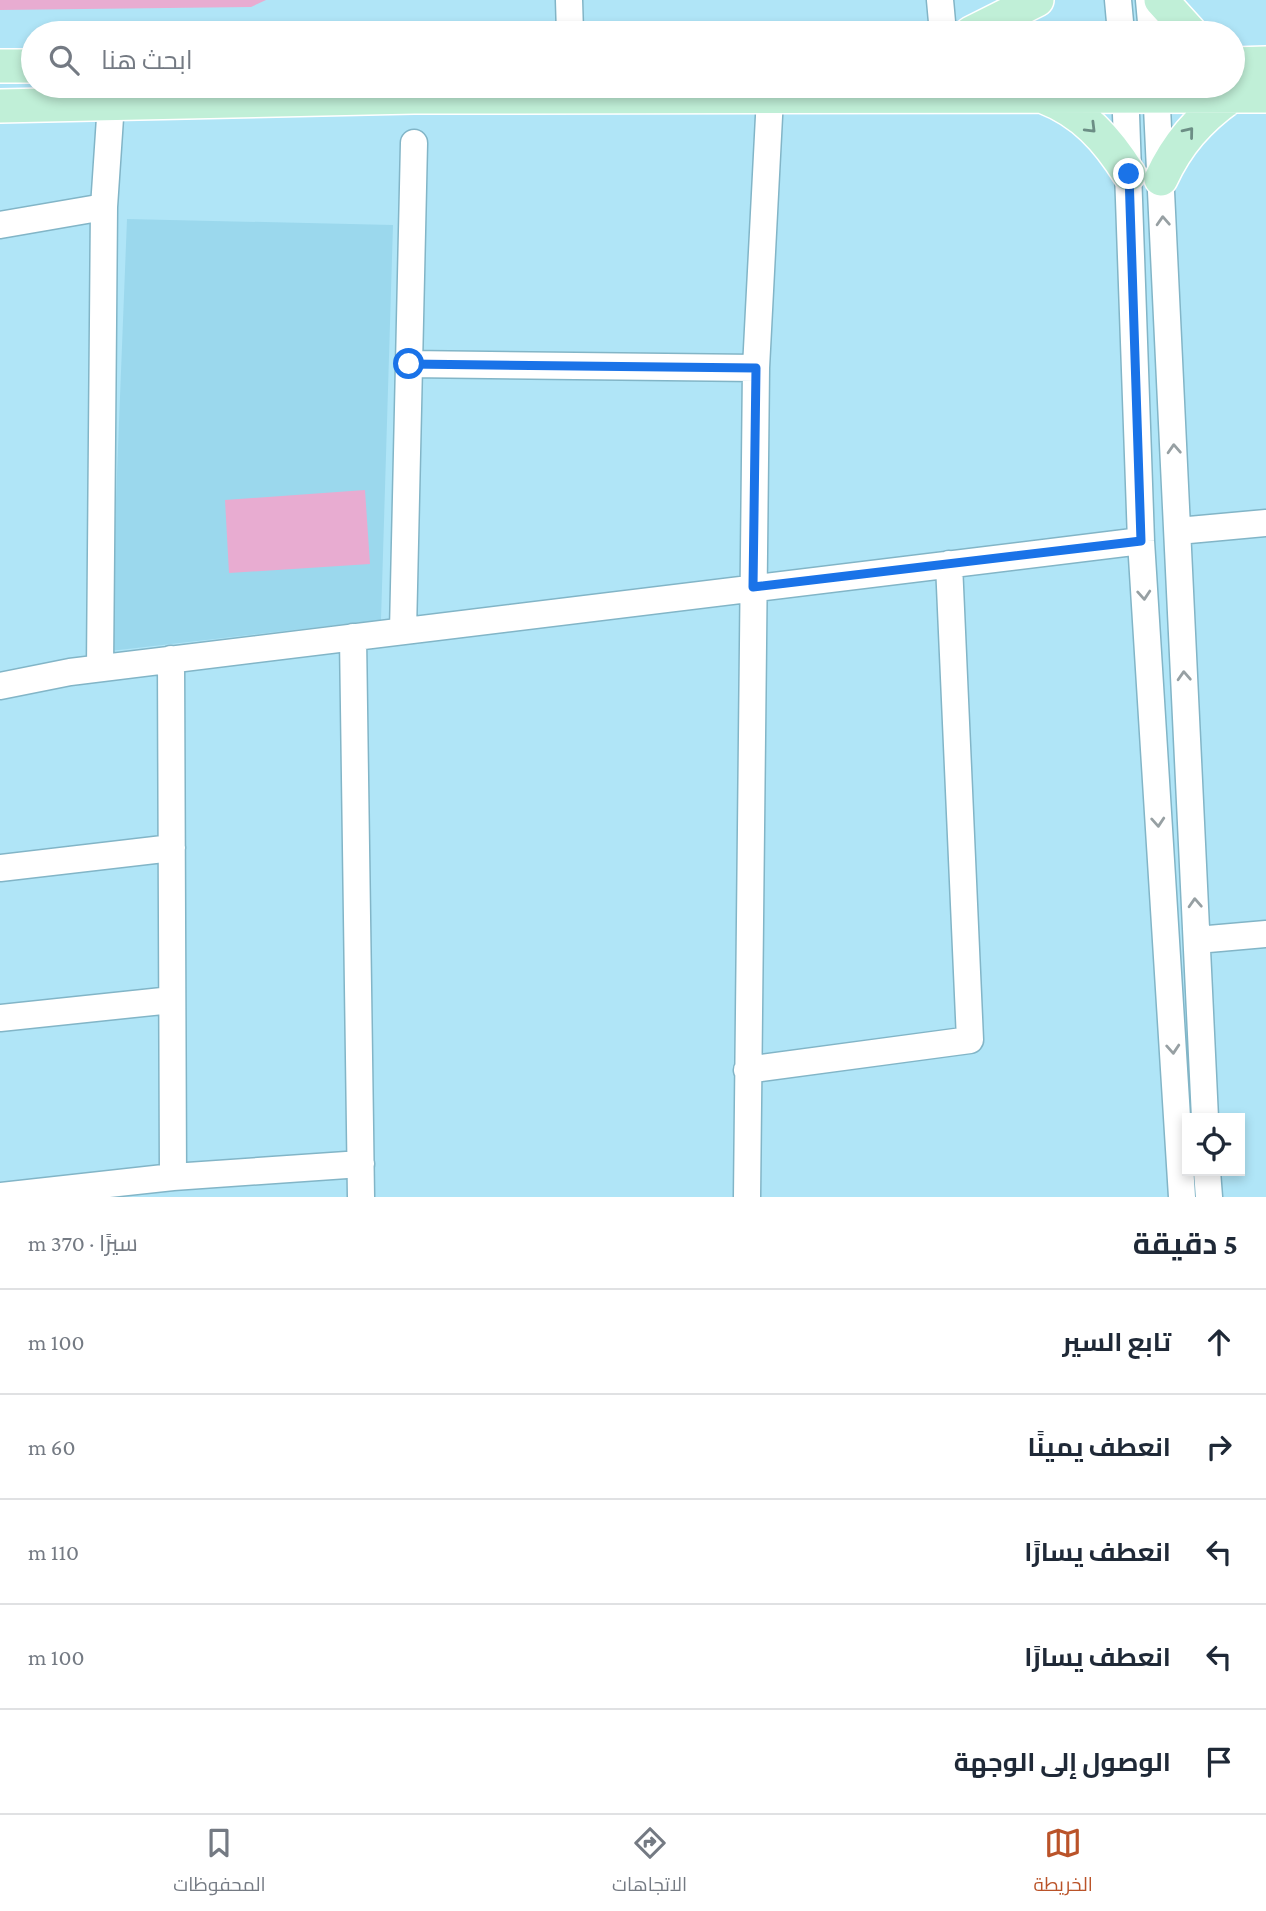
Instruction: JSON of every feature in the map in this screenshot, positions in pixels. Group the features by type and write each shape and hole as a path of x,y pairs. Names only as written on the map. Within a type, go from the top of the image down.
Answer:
{"main road":[{"path":"995,21 1037,0"},
{"path":"1160,0 1180,21"},
{"path":"1245,64 1266,63"},
{"path":"0,66 21,65"},
{"path":"1245,97 1266,96"},
{"path":"0,106 353,98"},
{"path":"1045,98 1066,106 1089,124 1115,153 1145,176 1172,155 1194,126 1229,98"}],"street":[{"path":"569,0 570,21"},
{"path":"940,0 942,21"},
{"path":"1118,0 1120,21"},
{"path":"1149,0 1151,21"},
{"path":"747,1197 756,368 769,98"},
{"path":"1141,98 1145,176 1178,531 1205,1113"},
{"path":"100,668 104,208 111,103"},
{"path":"403,631 414,143"},
{"path":"1145,176 1141,541 1182,1197"},
{"path":"0,225 104,208"},
{"path":"409,364 756,368"},
{"path":"1178,531 1266,523"},
{"path":"0,686 100,668 1141,541"},
{"path":"747,1070 970,1040 949,564"},
{"path":"353,637 361,1197"},
{"path":"171,659 173,1177"},
{"path":"0,868 172,848"},
{"path":"1197,940 1266,934"},
{"path":"0,1018 172,1000"},
{"path":"0,1196 173,1177 361,1164"},
{"path":"1207,1176 1209,1197"}],"shaded area":[{"path":"0,0 266,0 251,7 0,10"},
{"path":"127,219 393,225 381,620 110,651"},
{"path":"365,490 370,564 229,573 225,500"}],"route":[{"path":"409,364 756,368 753,587 1141,541 1129,174"}]}
